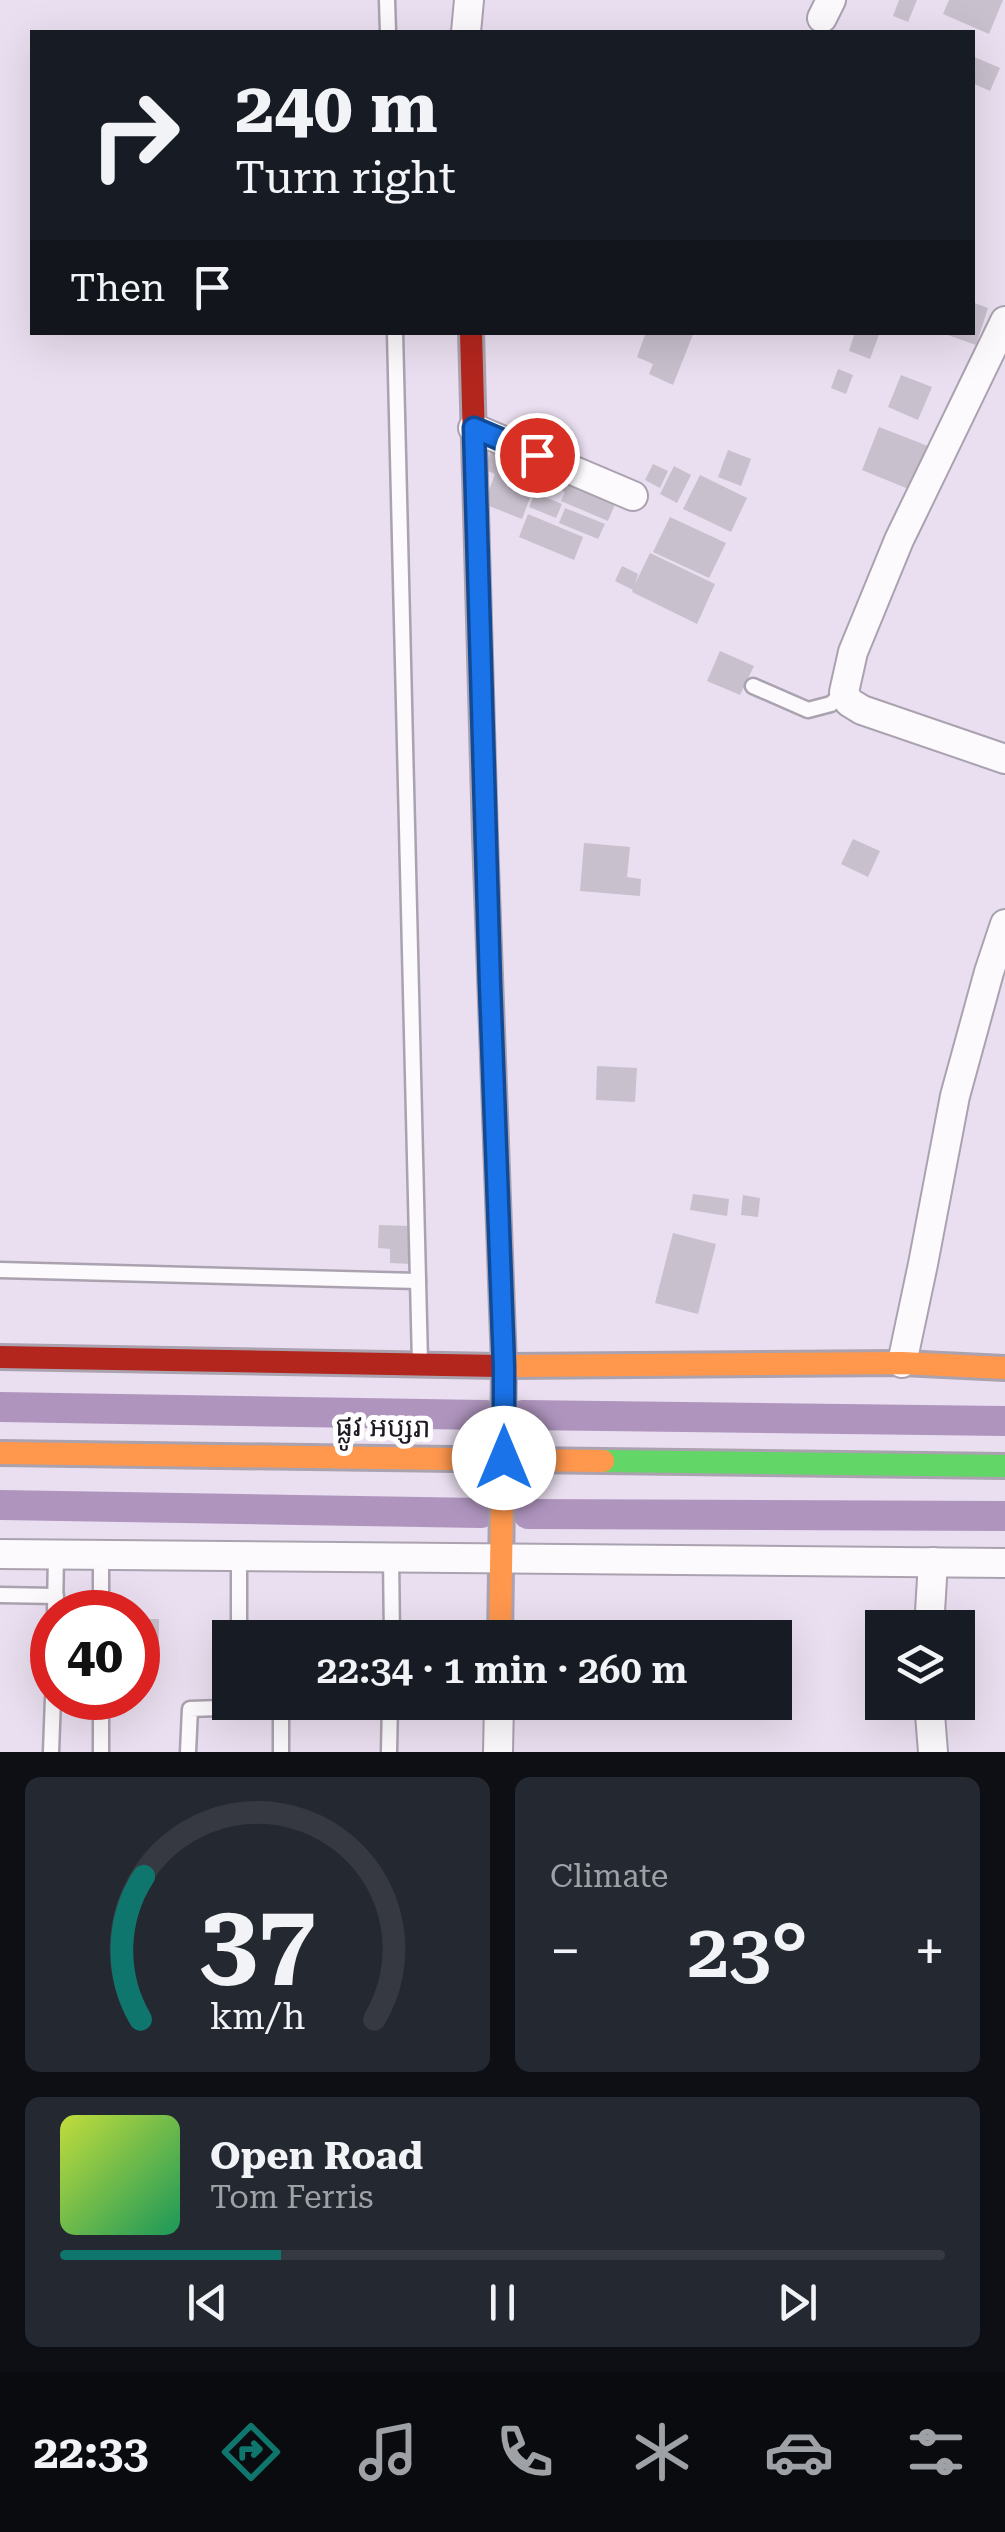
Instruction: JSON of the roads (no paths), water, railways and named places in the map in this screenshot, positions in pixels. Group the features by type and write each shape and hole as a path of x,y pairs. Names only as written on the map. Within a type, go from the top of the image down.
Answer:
{"street":[{"path":"466,30 469,0"},
{"path":"1005,321 900,540 853,652 844,692 848,702 862,710 1005,758"},
{"path":"471,335 504,1366 500,1620"},
{"path":"474,428 633,496"},
{"path":"902,1363 954,1096 1005,924"},
{"path":"0,1356 504,1366 902,1363 1005,1368"},
{"name":"ផ្លូវ អប្សរា","path":"0,1453 1005,1466"},
{"path":"0,1554 1005,1562"},
{"path":"929,1610 932,1562"},
{"path":"498,1752 499,1720"},
{"path":"931,1720 933,1752"}],"lane":[{"path":"387,0 388,30"},
{"path":"395,335 420,1364"},
{"path":"753,686 808,710 832,704 844,692"},
{"path":"0,1270 418,1281"},
{"path":"56,1554 56,1590"},
{"path":"100,1554 100,1590"},
{"path":"239,1556 239,1620"},
{"path":"392,1557 392,1620"},
{"path":"0,1595 30,1596"},
{"path":"188,1752 190,1709 212,1707"},
{"path":"51,1752 52,1720"},
{"path":"101,1720 101,1752"},
{"path":"281,1720 282,1752"},
{"path":"389,1752 390,1720"}],"waterway":[{"path":"0,1407 485,1415"},
{"path":"523,1415 1005,1421"},
{"path":"0,1505 481,1513"},
{"path":"528,1514 1005,1516"}]}
